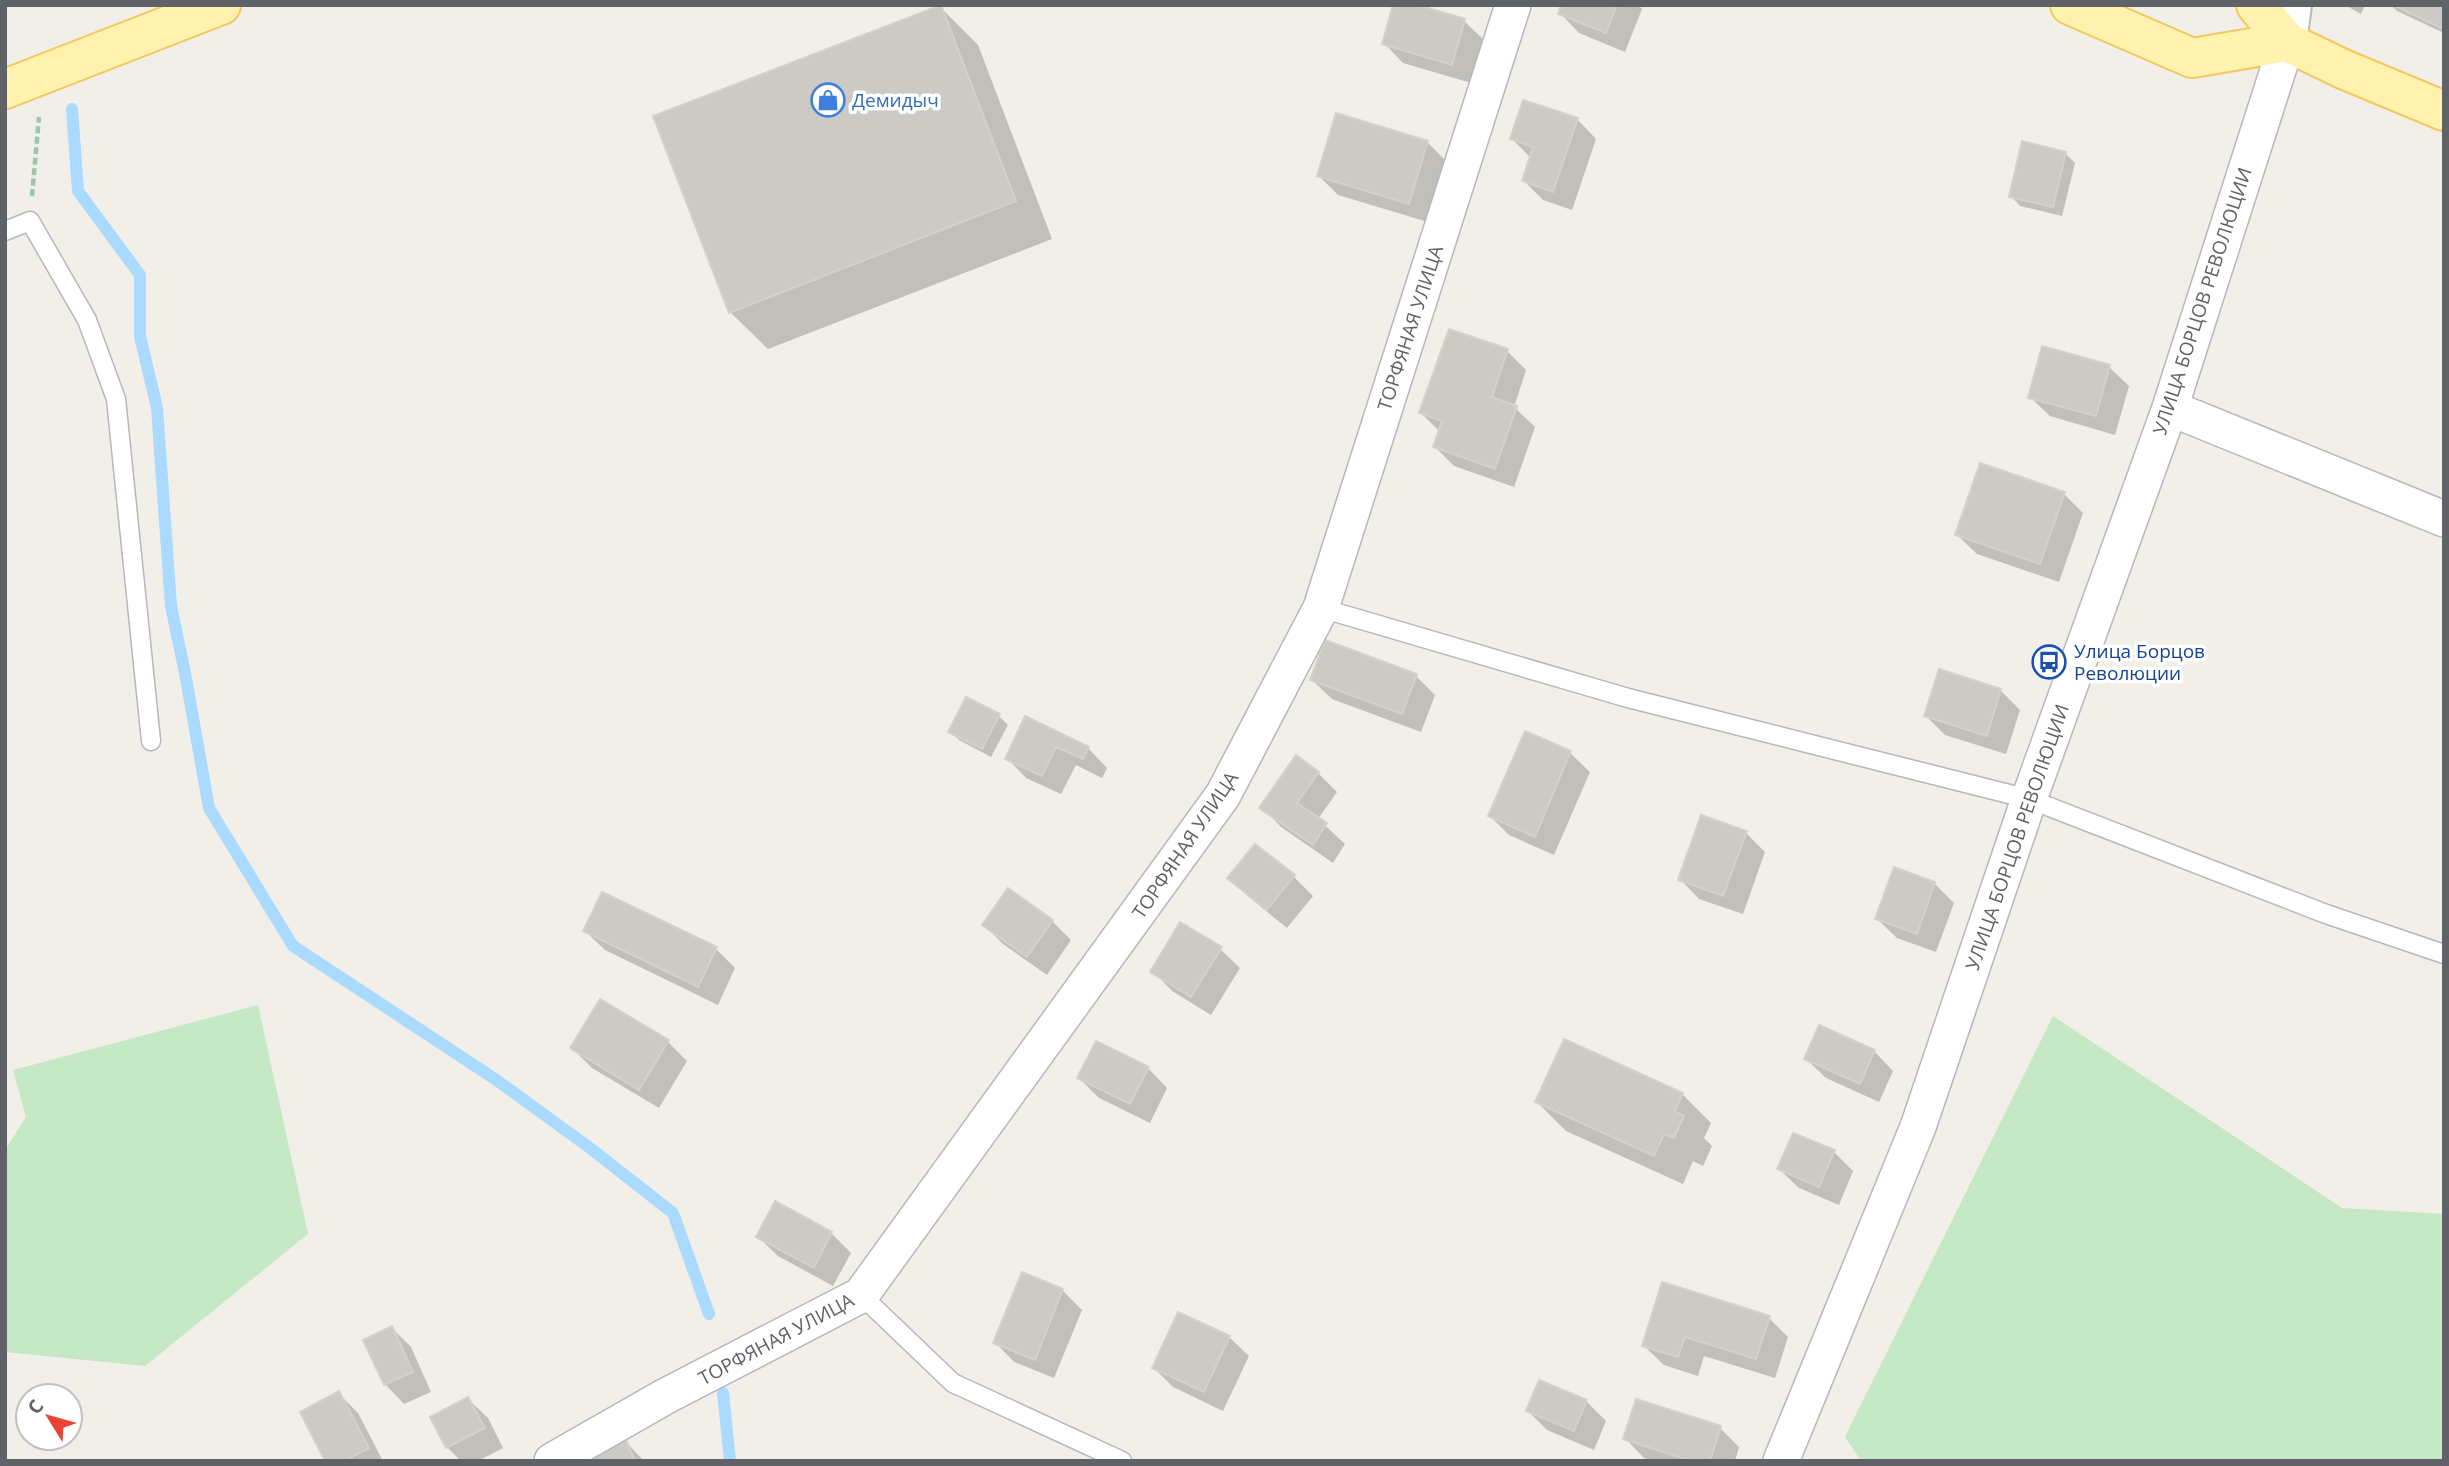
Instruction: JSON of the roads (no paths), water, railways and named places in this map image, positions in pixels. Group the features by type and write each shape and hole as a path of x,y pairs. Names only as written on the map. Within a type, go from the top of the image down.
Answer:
{"main road":[{"path":"5,89 221,5"},
{"path":"2070,5 2192,58 2290,24"},
{"path":"2256,5 2290,24 2343,69 2444,111"}],"street":[{"name":"ТОРФЯНАЯ УЛИЦА","path":"552,1461 666,1396 861,1295 1223,795 1321,608 1513,5"},
{"name":"УЛИЦА БОРЦОВ РЕВОЛЮЦИИ","path":"1781,1461 1918,1127 2029,799 2170,408 2290,24"},
{"path":"2170,408 2444,520"}],"lane":[{"path":"5,231 30,221 87,320 116,400 151,741"},
{"path":"1321,608 1628,698 2029,799 2326,915 2444,954"},
{"path":"861,1295 953,1383 1122,1461"}],"waterway":[{"path":"72,109 78,191 140,275 140,336 157,408 171,606 209,808 293,946 495,1079 673,1213 709,1314"},
{"path":"723,1393 730,1461"}],"place":[{"name":"Демидыч","path":"828,100"},
{"name":"Улица Борцов Революции","path":"2049,662"}]}
